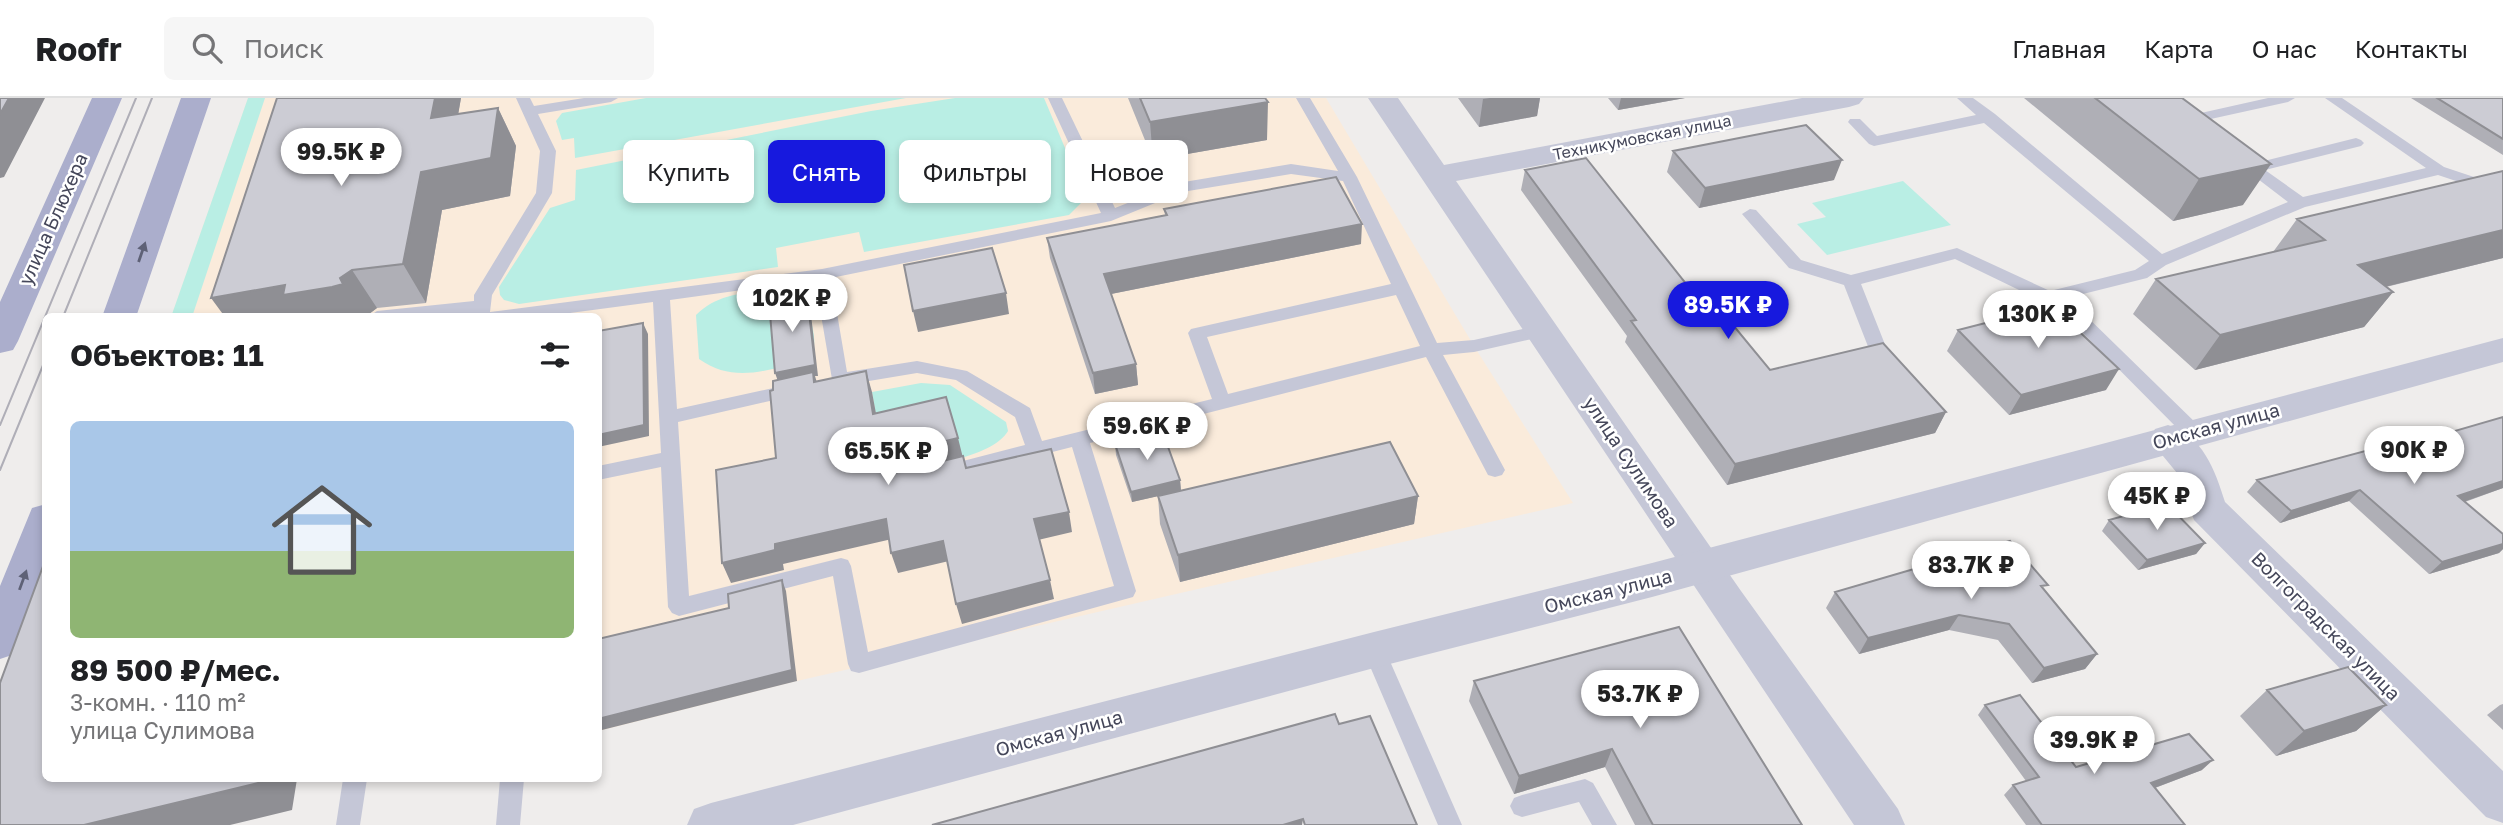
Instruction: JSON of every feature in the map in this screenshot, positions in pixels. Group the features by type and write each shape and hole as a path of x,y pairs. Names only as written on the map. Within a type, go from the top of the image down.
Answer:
{"main road":[{"name":"улица Блюхера","path":"0,341 107,98"},
{"path":"120,313 196,98"},
{"path":"0,641 42,530"}],"street":[{"name":"улица Сулимова","path":"1383,98 1881,825"},
{"name":"Техникумовская улица","path":"1435,176 1852,110"},
{"name":"Омская улица","path":"711,825 1702,566 2503,350"},
{"name":"Волгоградская улица","path":"2181,436 2195,467 2208,509 2503,802"}],"lane":[{"path":"611,98 526,105 548,151 544,193 483,295 486,313 822,274 1111,216 1178,188 1291,169 1349,177"},
{"path":"1055,98 1111,216"},
{"path":"1303,98 1349,177 1431,351 1495,470"},
{"path":"1964,98 2160,261"},
{"path":"2210,136 2183,116 2288,98"},
{"path":"2334,100 2355,98"},
{"path":"2334,100 2439,170 2471,181 2503,187"},
{"path":"1852,110 1874,141 1990,117"},
{"path":"2253,168 2356,143"},
{"path":"2232,152 2300,203"},
{"path":"2048,296 2141,274 2160,261 2300,203 2439,170"},
{"path":"1750,214 1795,264 1851,281 1957,253 2048,296 2073,313 2181,436"},
{"path":"822,274 826,383"},
{"path":"1842,361 1879,352 1851,281"},
{"path":"1222,402 1197,333 1401,288"},
{"path":"661,294 680,607 841,566 859,664 1126,591 1079,438"},
{"path":"1697,295 1731,336"},
{"path":"924,478 1431,351 1474,346 1541,331"},
{"path":"667,418 826,383 917,367 961,375 1023,413 1036,450"},
{"path":"602,472 671,457"},
{"path":"1374,650 1450,825"},
{"path":"348,825 355,782"},
{"path":"508,825 512,782"},
{"path":"1522,806 1585,790 1605,825"}],"shaded area":[{"path":"248,98 1326,98 1474,346 1573,503 797,681 602,730 602,313 172,313"}],"green space":[{"path":"248,98 265,98 193,313 172,313"},
{"path":"646,98 906,98 674,140 623,140 623,149 575,158 574,138 562,140 556,121 562,113"},
{"path":"955,98 1044,98 1065,148 1065,203 1081,203 1069,215 864,252 859,232 776,248 778,267 519,304 504,300 500,295 499,287 550,208 575,200 576,170 623,161 623,203 754,203 754,140 726,140 871,111"},
{"path":"1903,181 1951,225 1827,255 1797,224 1826,217 1812,203"},
{"path":"777,291 806,301 814,348 806,360 765,371 738,373 712,367 699,359 696,315 723,298 744,293"},
{"path":"921,383 950,385 1006,422 1008,431 987,449 971,455 886,474 872,392"}],"building":[{"path":"0,98 9,98 0,114"},
{"path":"277,98 435,98 431,118 498,108 491,158 421,172 403,264 352,270 340,278 343,284 332,287 283,295 285,285 211,298"},
{"path":"1140,98 1265,98 1268,102 1150,122"},
{"path":"2095,98 2182,98 2271,164 2199,179"},
{"path":"2437,98 2503,98 2503,139"},
{"path":"1806,125 1842,160 1705,188 1673,151"},
{"path":"1586,158 1703,305 1714,302 1770,370 1883,343 1946,412 1735,464 1631,321 1636,320 1525,170"},
{"path":"2503,171 2503,230 2358,265 2393,292 2220,335 2156,279 2325,240 2297,219"},
{"path":"1336,177 1362,224 1104,274 1136,364 1093,373 1047,238 1167,215 1164,209"},
{"path":"992,248 1006,293 913,311 904,265"},
{"path":"807,295 815,365 775,373 769,302"},
{"path":"2052,306 2119,369 2021,395 1958,330"},
{"path":"643,323 644,425 602,434 602,330"},
{"path":"866,371 873,414 946,397 958,438 885,456 881,462 885,471 894,473 963,456 966,468 1051,449 1069,512 1034,519 1050,580 956,604 943,541 891,553 886,519 775,544 775,550 722,563 716,470 776,458 770,391 773,390 773,381 813,372 814,382"},
{"path":"2503,417 2503,481 2458,496 2503,534 2503,544 2442,562 2360,490 2291,511 2257,480 2395,443 2400,447"},
{"path":"1163,433 1180,480 1131,492 1115,444"},
{"path":"1390,442 1418,496 1178,555 1158,496"},
{"path":"2167,504 2205,543 2147,560 2109,520"},
{"path":"2010,541 2048,585 2041,586 2097,654 2044,668 2009,624 1959,615 1868,638 1835,592"},
{"path":"42,569 42,782 262,782 84,825 0,825 0,683"},
{"path":"782,580 792,670 602,718 602,638 729,608 728,594"},
{"path":"1679,627 1802,825 1653,825 1612,749 1519,776 1474,681"},
{"path":"2348,667 2386,705 2304,731 2267,690"},
{"path":"2020,695 2076,767 2189,734 2213,760 2151,783 2185,825 2042,825 2013,785 2039,777 1985,705"},
{"path":"1335,714 1339,724 1370,716 1417,825 1305,825 1303,819 1283,825 932,825"}],"tram line":[{"path":"47,313 136,98"},
{"path":"65,313 152,98"},
{"path":"0,425 42,324"},
{"path":"0,470 42,368"}]}
